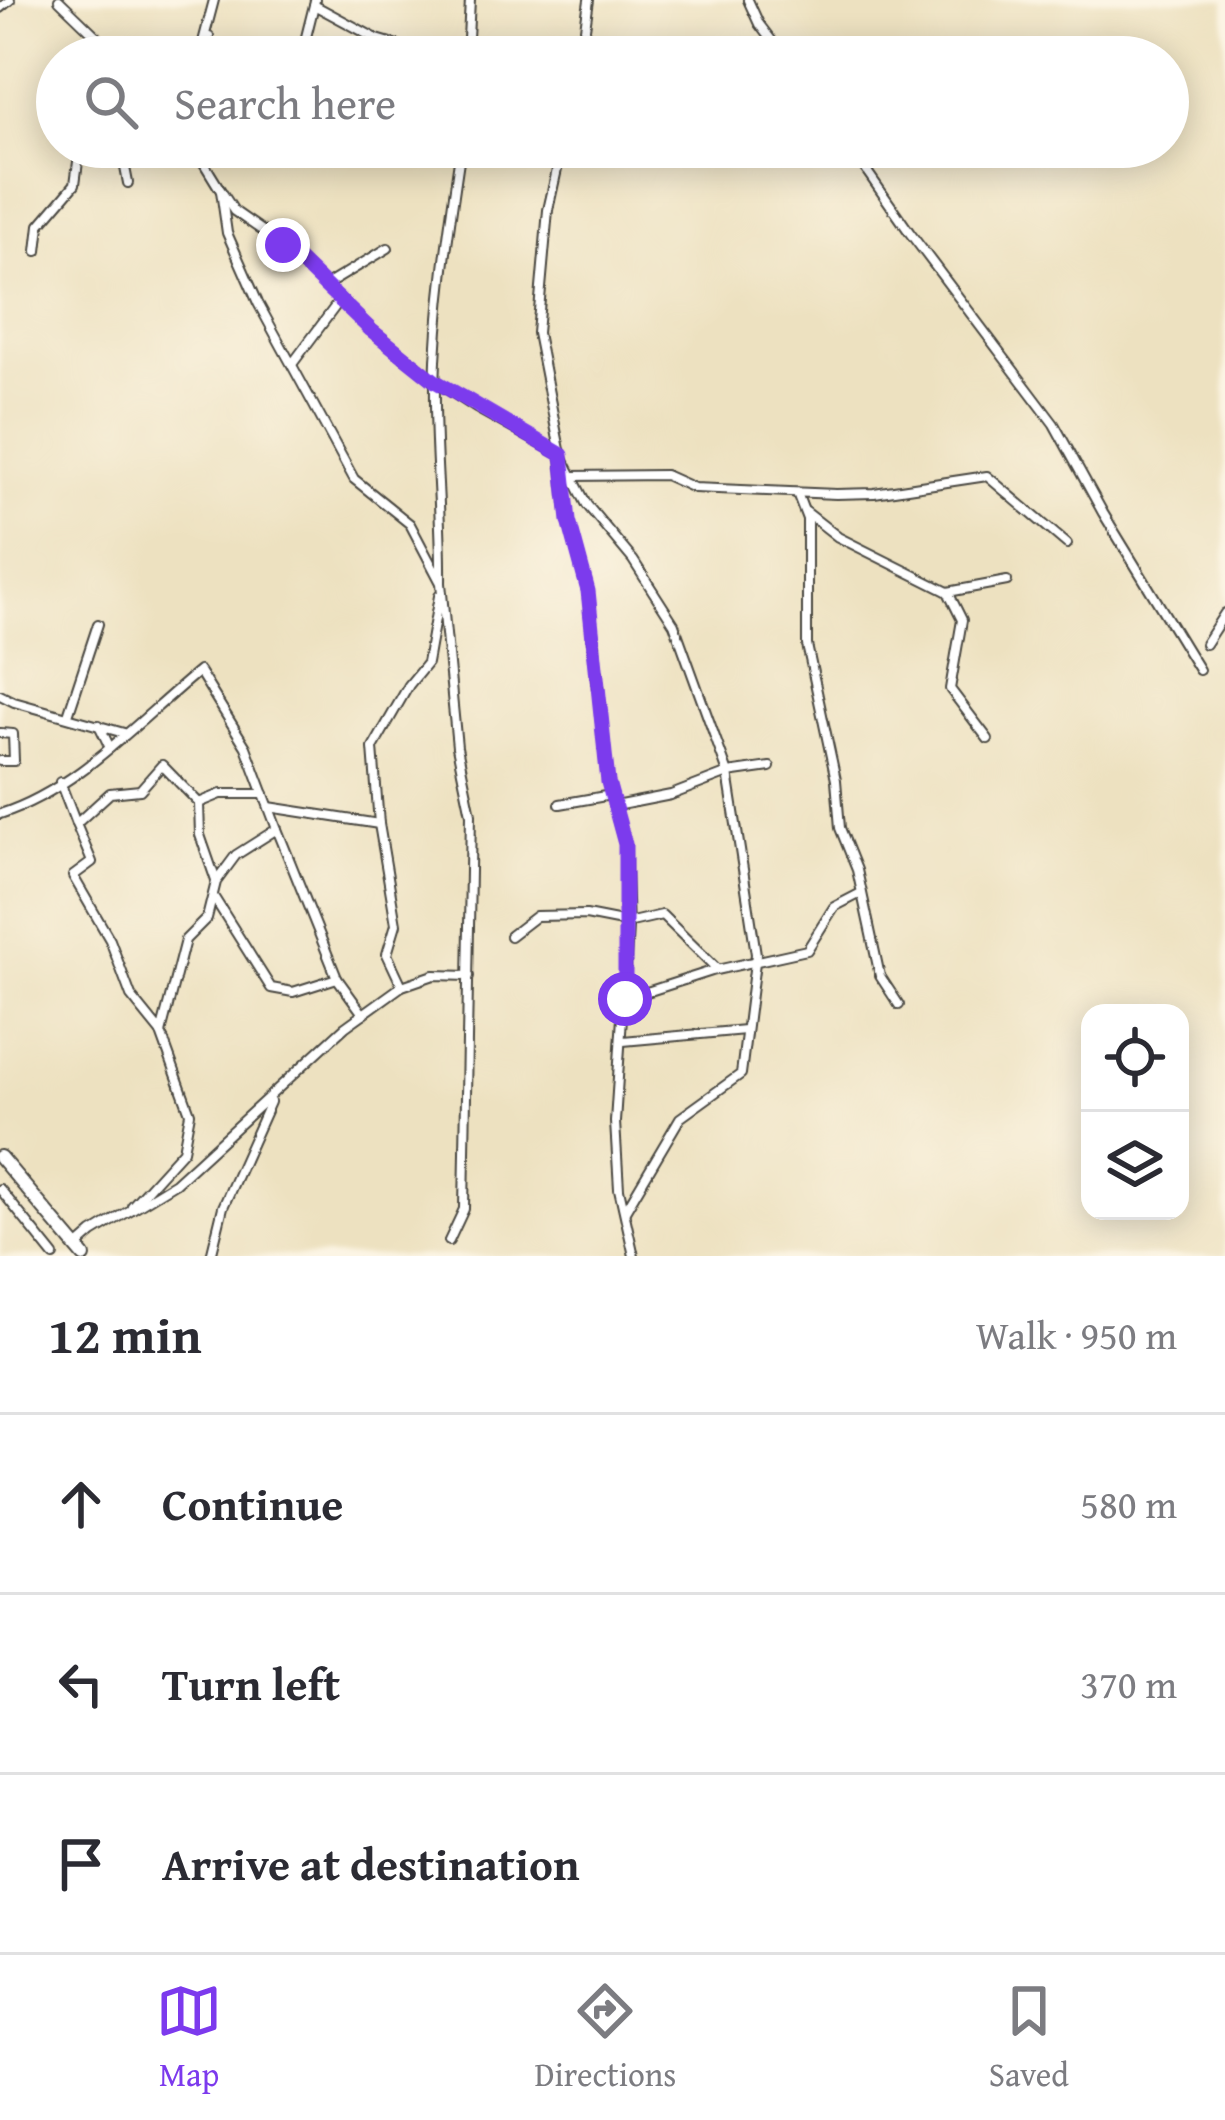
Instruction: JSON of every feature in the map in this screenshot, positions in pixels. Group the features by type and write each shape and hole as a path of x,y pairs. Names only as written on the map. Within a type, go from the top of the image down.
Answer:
{"main road":[{"path":"0,1157 81,1252"}],"street":[{"path":"0,8 10,0"},
{"path":"59,0 96,36"},
{"path":"206,36 214,0"},
{"path":"468,36 470,0"},
{"path":"584,36 589,0"},
{"path":"748,0 768,36"},
{"path":"306,36 315,2 370,36"},
{"path":"37,251 40,225 75,184 77,168"},
{"path":"125,168 128,183"},
{"path":"207,168 234,211 283,245 435,381 562,455"},
{"path":"449,1241 464,1209 471,814 457,747 441,583 435,381 444,262 458,168"},
{"path":"557,168 548,211 537,332 568,476 569,521 588,591 613,800 625,844 625,999 615,1121 619,1190 634,1256"},
{"path":"865,168 1054,424 1102,513 1199,670"},
{"path":"221,191 232,243 258,302 353,479 410,524 441,583 427,663 373,748 379,824 396,924 387,954 402,986"},
{"path":"326,286 388,248"},
{"path":"293,363 340,300"},
{"path":"568,476 665,475 694,488 797,493 874,493 987,476 1067,544"},
{"path":"568,476 633,560 674,624 728,773 754,960 741,1074 680,1118 626,1210"},
{"path":"797,493 805,512 807,645 836,780 841,828 880,976 899,1005"},
{"path":"805,512 838,537 948,592 962,620 950,689 988,739"},
{"path":"948,592 1007,581"},
{"path":"1205,644 1225,613"},
{"path":"68,716 98,624"},
{"path":"0,814 110,748 199,671 246,747 337,978 363,1014"},
{"path":"0,695 124,733"},
{"path":"99,725 110,748"},
{"path":"0,733 13,734 14,761 0,761"},
{"path":"76,824 110,794 140,790 162,765 199,803 200,835 216,882"},
{"path":"560,804 671,796 728,773 770,767"},
{"path":"60,782 92,862 73,876 78,890 110,940 131,996 160,1033 190,1113 190,1130 176,1162 81,1252"},
{"path":"199,803 220,794 263,794"},
{"path":"268,807 379,824"},
{"path":"160,1033 185,940 207,918 216,882 236,855 277,829"},
{"path":"625,999 754,960 807,950 834,907 861,893"},
{"path":"213,896 271,988 293,992 337,978"},
{"path":"510,936 536,916 586,915 627,923 662,915 718,970"},
{"path":"116,1218 176,1184 236,1123 402,986 434,975 469,976"},
{"path":"623,1041 745,1030"},
{"path":"211,1256 223,1208 274,1096"},
{"path":"0,1189 54,1256"}],"route":[{"path":"283,245 371,330 435,381 562,455 569,521 588,591 608,782 625,844 625,999"}]}
